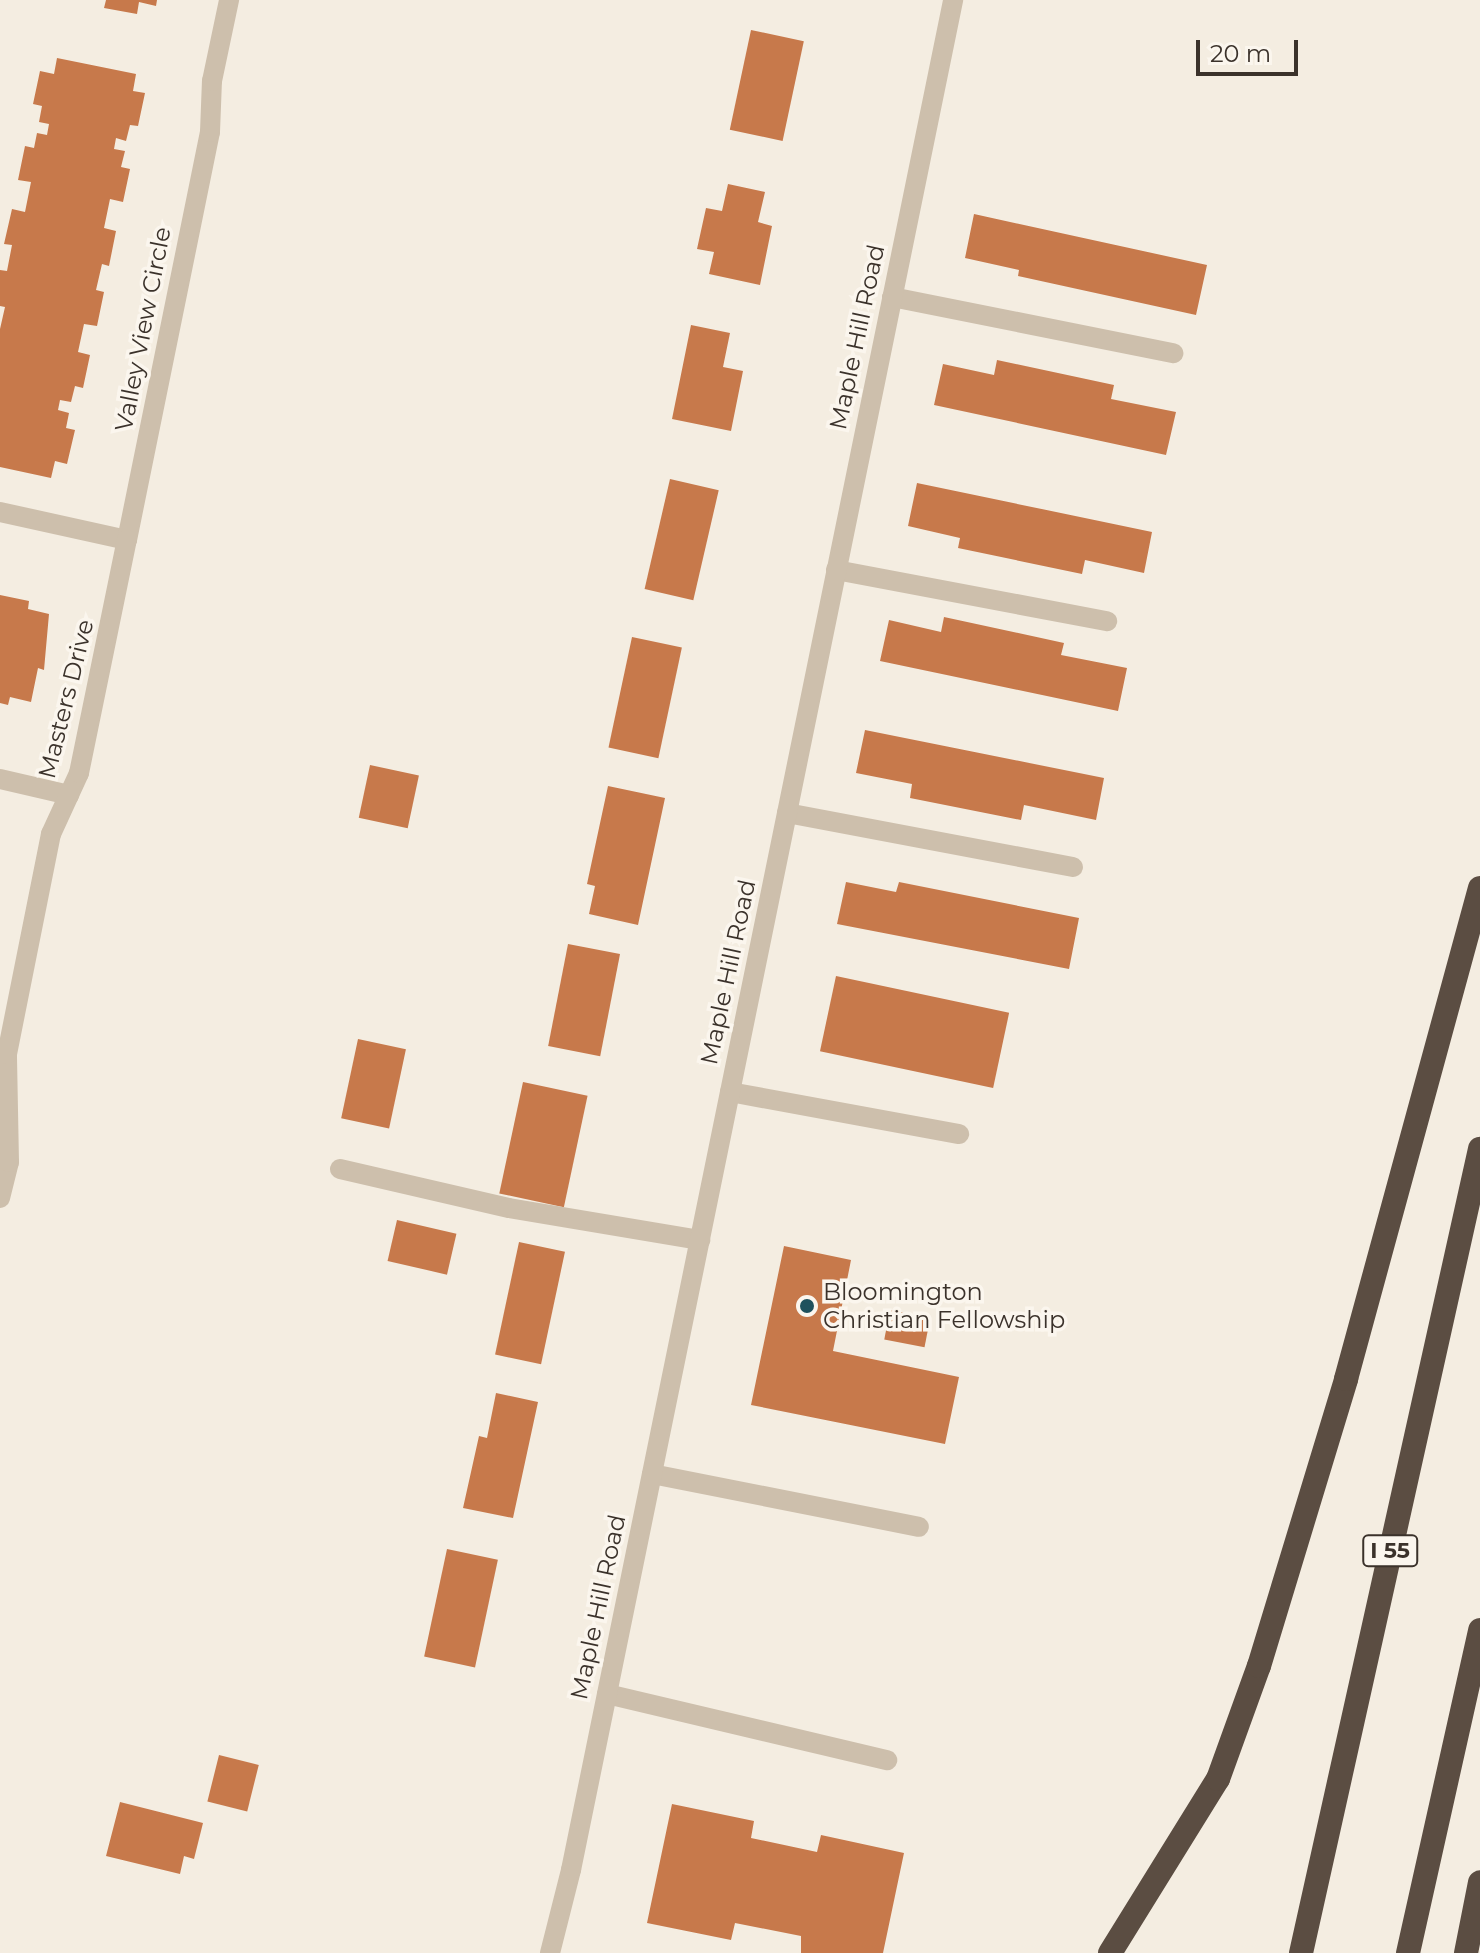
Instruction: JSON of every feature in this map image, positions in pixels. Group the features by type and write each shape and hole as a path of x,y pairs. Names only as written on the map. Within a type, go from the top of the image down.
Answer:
{"highway":[{"path":"1110,1953 1218,1779 1259,1666 1346,1379 1480,888"},
{"name":"I 55","path":"1301,1953 1480,1149"},
{"path":"1408,1953 1480,1630"},
{"path":"1466,1953 1480,1882"}],"street":[{"name":"Valley View Circle","path":"127,540 210,132 212,81 229,0"},
{"name":"Maple Hill Road","path":"550,1953 607,1694 953,0"},
{"path":"892,297 1173,353"},
{"path":"0,512 127,540"},
{"name":"Masters Drive","path":"0,1198 9,1162 7,1054 51,834 79,773 113,625 127,540"},
{"path":"836,570 1107,621"},
{"path":"0,779 69,795"},
{"path":"787,813 1073,867"},
{"path":"730,1092 959,1134"},
{"path":"340,1169 509,1208 700,1240"},
{"path":"652,1474 919,1527"},
{"path":"607,1694 887,1760"}],"building":[{"path":"106,0 157,0 156,6 139,2 137,14 104,8"},
{"path":"751,30 804,41 783,141 730,130"},
{"path":"57,58 136,74 133,91 145,93 138,126 130,125 126,141 116,138 114,149 125,151 121,167 130,169 123,202 110,199 104,228 116,231 109,266 102,264 96,290 104,292 97,326 84,324 78,352 90,355 83,388 75,386 71,402 60,400 58,410 69,413 66,428 75,430 67,464 55,461 51,478 0,467 0,329 5,307 0,306 0,270 7,271 12,245 4,244 12,209 25,212 31,182 18,180 25,146 34,148 37,133 47,135 49,124 39,122 42,106 33,104 40,71 54,74"},
{"path":"728,184 765,192 758,222 772,226 760,285 709,274 714,252 697,249 706,208 722,211"},
{"path":"974,214 1207,265 1196,315 1018,276 1019,270 965,258"},
{"path":"691,325 730,333 723,367 743,371 731,431 672,419"},
{"path":"997,360 1114,385 1111,399 1176,412 1166,455 934,405 943,364 994,375"},
{"path":"670,479 719,490 693,600 645,589"},
{"path":"917,483 1152,532 1144,573 1085,560 1082,574 958,548 960,538 908,526"},
{"path":"0,595 29,601 28,609 49,614 44,670 38,668 31,702 10,697 8,705 0,703"},
{"path":"944,617 1064,643 1061,655 1127,668 1118,711 880,661 889,620 941,632"},
{"path":"632,637 682,648 658,758 609,748"},
{"path":"865,730 1104,778 1096,820 1024,805 1021,820 910,798 912,784 856,773"},
{"path":"370,765 419,775 408,828 359,818"},
{"path":"608,786 665,798 638,925 589,914 595,886 587,884"},
{"path":"846,882 896,892 899,882 1079,918 1069,969 837,924"},
{"path":"568,944 620,954 600,1056 548,1046"},
{"path":"836,976 1009,1013 993,1088 820,1051"},
{"path":"358,1039 406,1049 389,1128 341,1118"},
{"path":"523,1082 588,1096 564,1207 499,1194"},
{"path":"397,1220 456,1234 447,1275 388,1261"},
{"path":"519,1242 565,1252 541,1364 495,1354"},
{"name":"Bloomington Christian Fellowship","path":"784,1246 851,1260 833,1351 959,1377 945,1444 751,1405"},
{"path":"890,1310 930,1318 925,1347 884,1339"},
{"path":"496,1393 538,1402 513,1518 463,1508 479,1436 487,1438"},
{"path":"447,1549 498,1560 475,1667 424,1657"},
{"path":"219,1755 259,1765 247,1811 207,1802"},
{"path":"120,1802 203,1823 194,1859 184,1856 180,1874 106,1856"},
{"path":"672,1804 754,1821 751,1838 817,1852 821,1835 904,1853 883,1953 801,1953 801,1936 735,1923 731,1940 647,1923"}],"place":[{"name":"Bloomington Christian Fellowship","path":"807,1306"}]}
